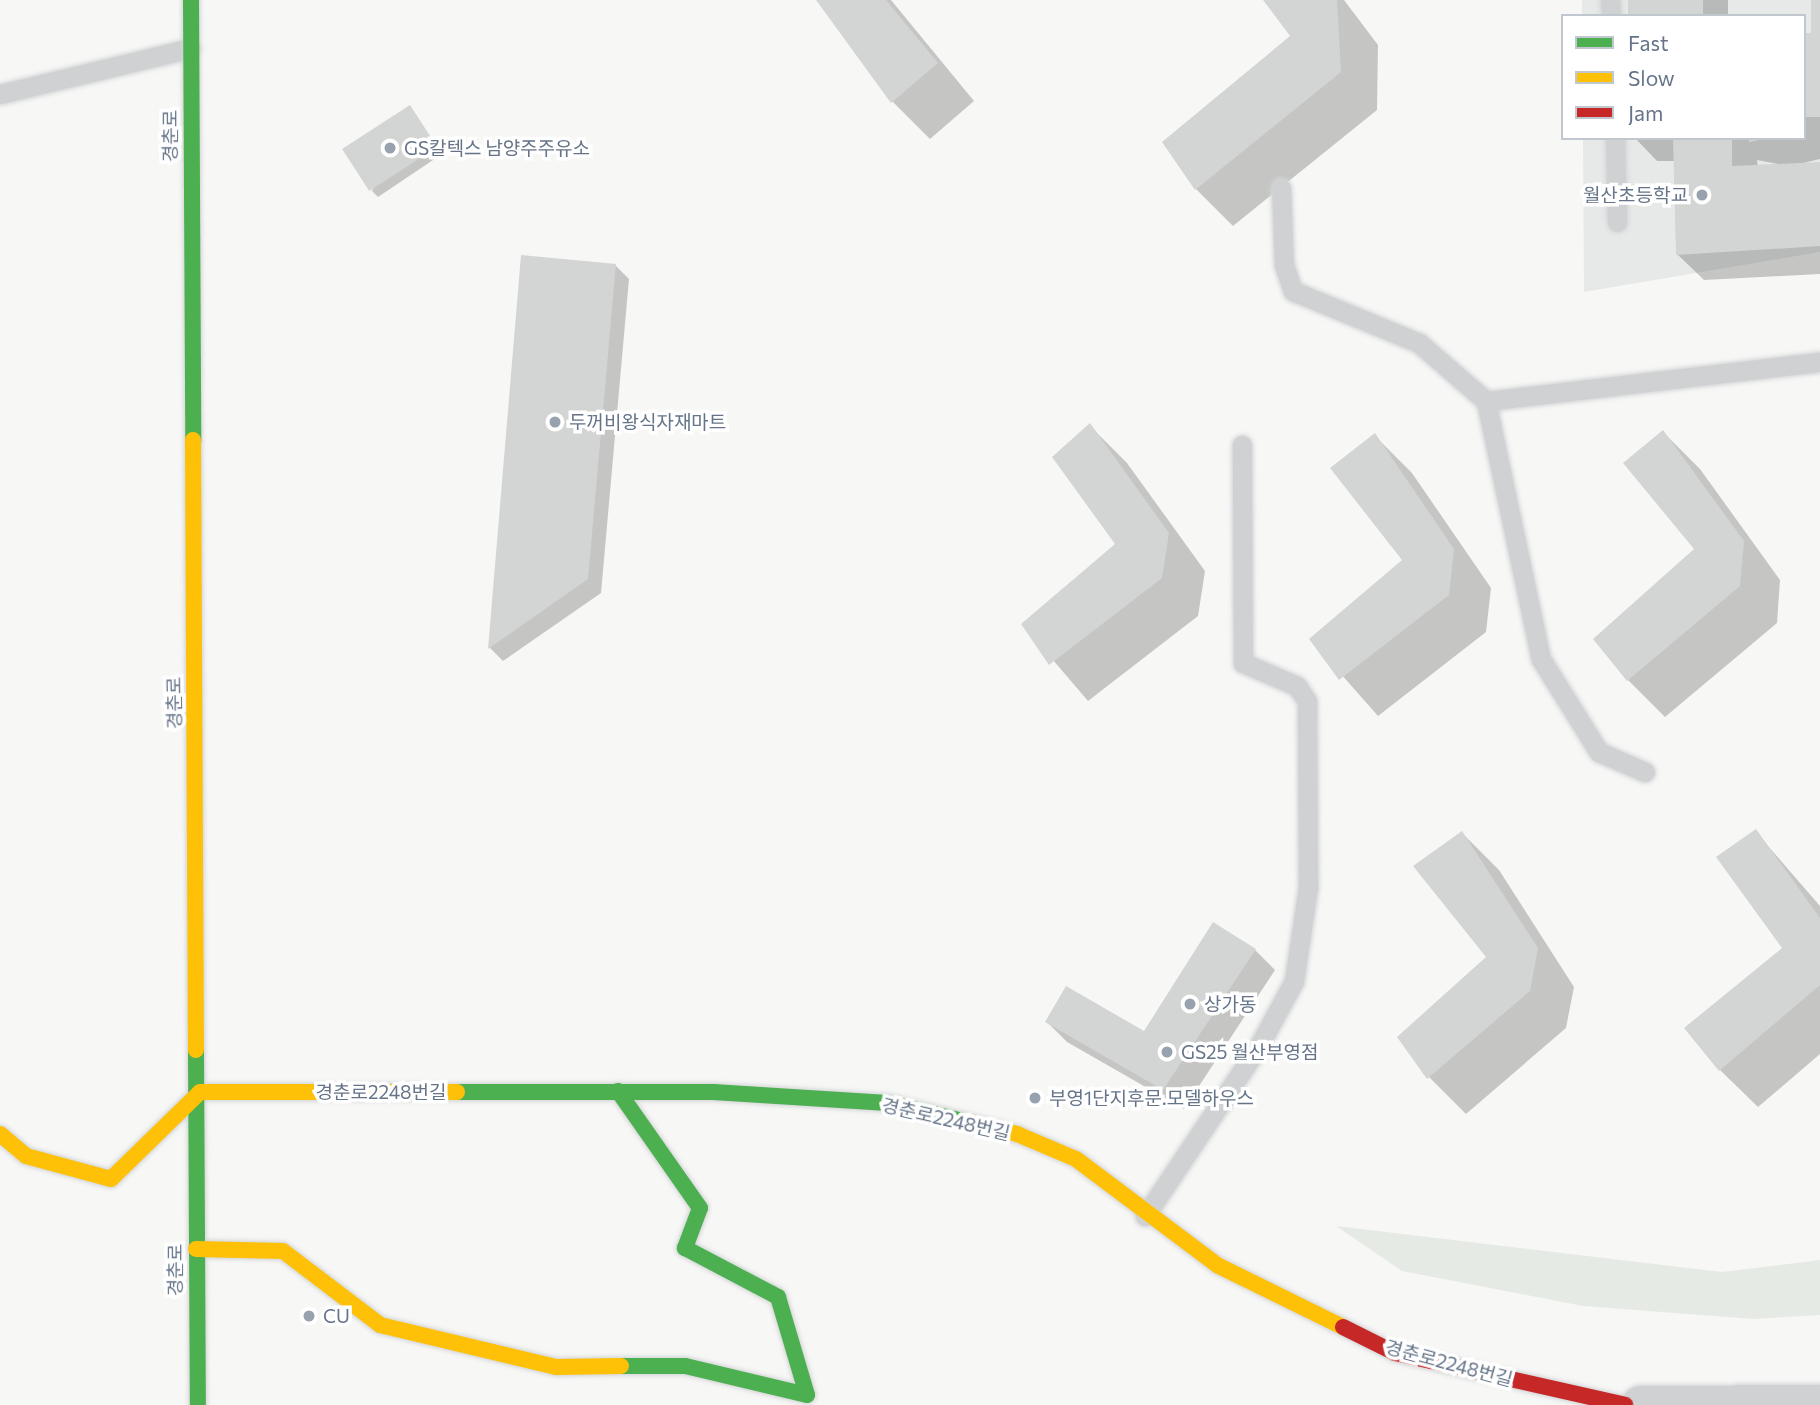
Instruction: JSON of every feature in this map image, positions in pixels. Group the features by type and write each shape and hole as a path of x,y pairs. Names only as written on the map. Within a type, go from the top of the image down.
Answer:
{"street":[{"name":"경춘로","path":"191,0 200,1092 196,1249 198,1405"},
{"path":"196,1249 283,1251 380,1325 556,1367 685,1366 807,1395 778,1297 685,1248 700,1208 618,1091"},
{"name":"경춘로2248번길","path":"200,1092 713,1091 901,1106 1017,1134 1076,1159 1145,1216 1217,1265 1395,1353 1625,1405"},
{"path":"0,1134 26,1156 111,1179 200,1092"},
{"path":"1641,1405 1820,1404"}],"lane":[{"path":"0,93 191,48"},
{"path":"1615,140 1617,222"},
{"path":"1281,188 1283,265 1293,291 1419,343 1486,401 1541,659 1598,752 1645,772"},
{"path":"1486,401 1820,362"},
{"path":"1145,1216 1260,1044 1294,981 1308,887 1307,701 1297,686 1243,663 1242,444"}],"shaded area":[{"name":"월산초등학교","path":"1582,0 1820,0 1820,252 1584,292 1583,140 1806,140 1806,14 1582,14"},
{"path":"1336,1226 1722,1272 1820,1260 1820,1315 1753,1319 1583,1306 1402,1271"}],"building":[{"path":"816,0 886,0 938,63 891,103"},
{"path":"1263,0 1337,0 1341,72 1195,190 1162,142 1290,36"},
{"path":"1628,0 1703,0 1703,14 1628,14"},
{"path":"1811,0 1820,0 1820,117 1806,117 1806,33 1811,33"},
{"name":"GS칼텍스 남양주주유소","path":"410,105 437,147 369,191 342,149"},
{"name":"월산초등학교","path":"1673,140 1732,140 1732,166 1820,162 1820,246 1676,255"},
{"name":"두꺼비왕식자재마트","path":"521,255 616,264 588,579 488,649"},
{"path":"1090,423 1169,533 1162,578 1049,665 1021,624 1115,544 1052,457"},
{"path":"1663,430 1744,541 1740,586 1627,681 1593,639 1694,549 1623,463"},
{"path":"1375,433 1454,549 1449,595 1339,680 1309,639 1402,560 1330,468"},
{"path":"1756,829 1820,918 1820,985 1719,1071 1684,1028 1782,948 1716,857"},
{"path":"1462,831 1538,948 1530,991 1427,1079 1397,1037 1486,957 1413,866"},
{"name":"상가동","path":"1213,922 1256,949 1163,1090 1045,1022 1066,986 1144,1031"}],"traffic: fast":[{"path":"191,0 193,440"},
{"path":"196,1050 198,1405"},
{"path":"618,1091 700,1208 685,1248 778,1297 807,1395 685,1366 621,1366"},
{"path":"457,1092 713,1092 888,1103 963,1121"}],"traffic: slow":[{"path":"193,440 196,1050"},
{"path":"0,1134 26,1156 111,1179 200,1092 457,1092"},
{"path":"963,1121 1017,1134 1076,1159 1217,1265 1343,1327"},
{"path":"196,1249 283,1251 380,1325 556,1367 621,1366"}],"traffic: jam":[{"path":"1343,1327 1395,1353 1625,1405"}],"place":[{"name":"GS칼텍스 남양주주유소","path":"390,148"},
{"name":"월산초등학교","path":"1702,195"},
{"name":"두꺼비왕식자재마트","path":"555,422"},
{"name":"상가동","path":"1190,1004"},
{"name":"GS25 월산부영점","path":"1167,1052"},
{"name":"부영1단지후문.모델하우스","path":"1035,1098"},
{"name":"CU","path":"309,1316"}]}
